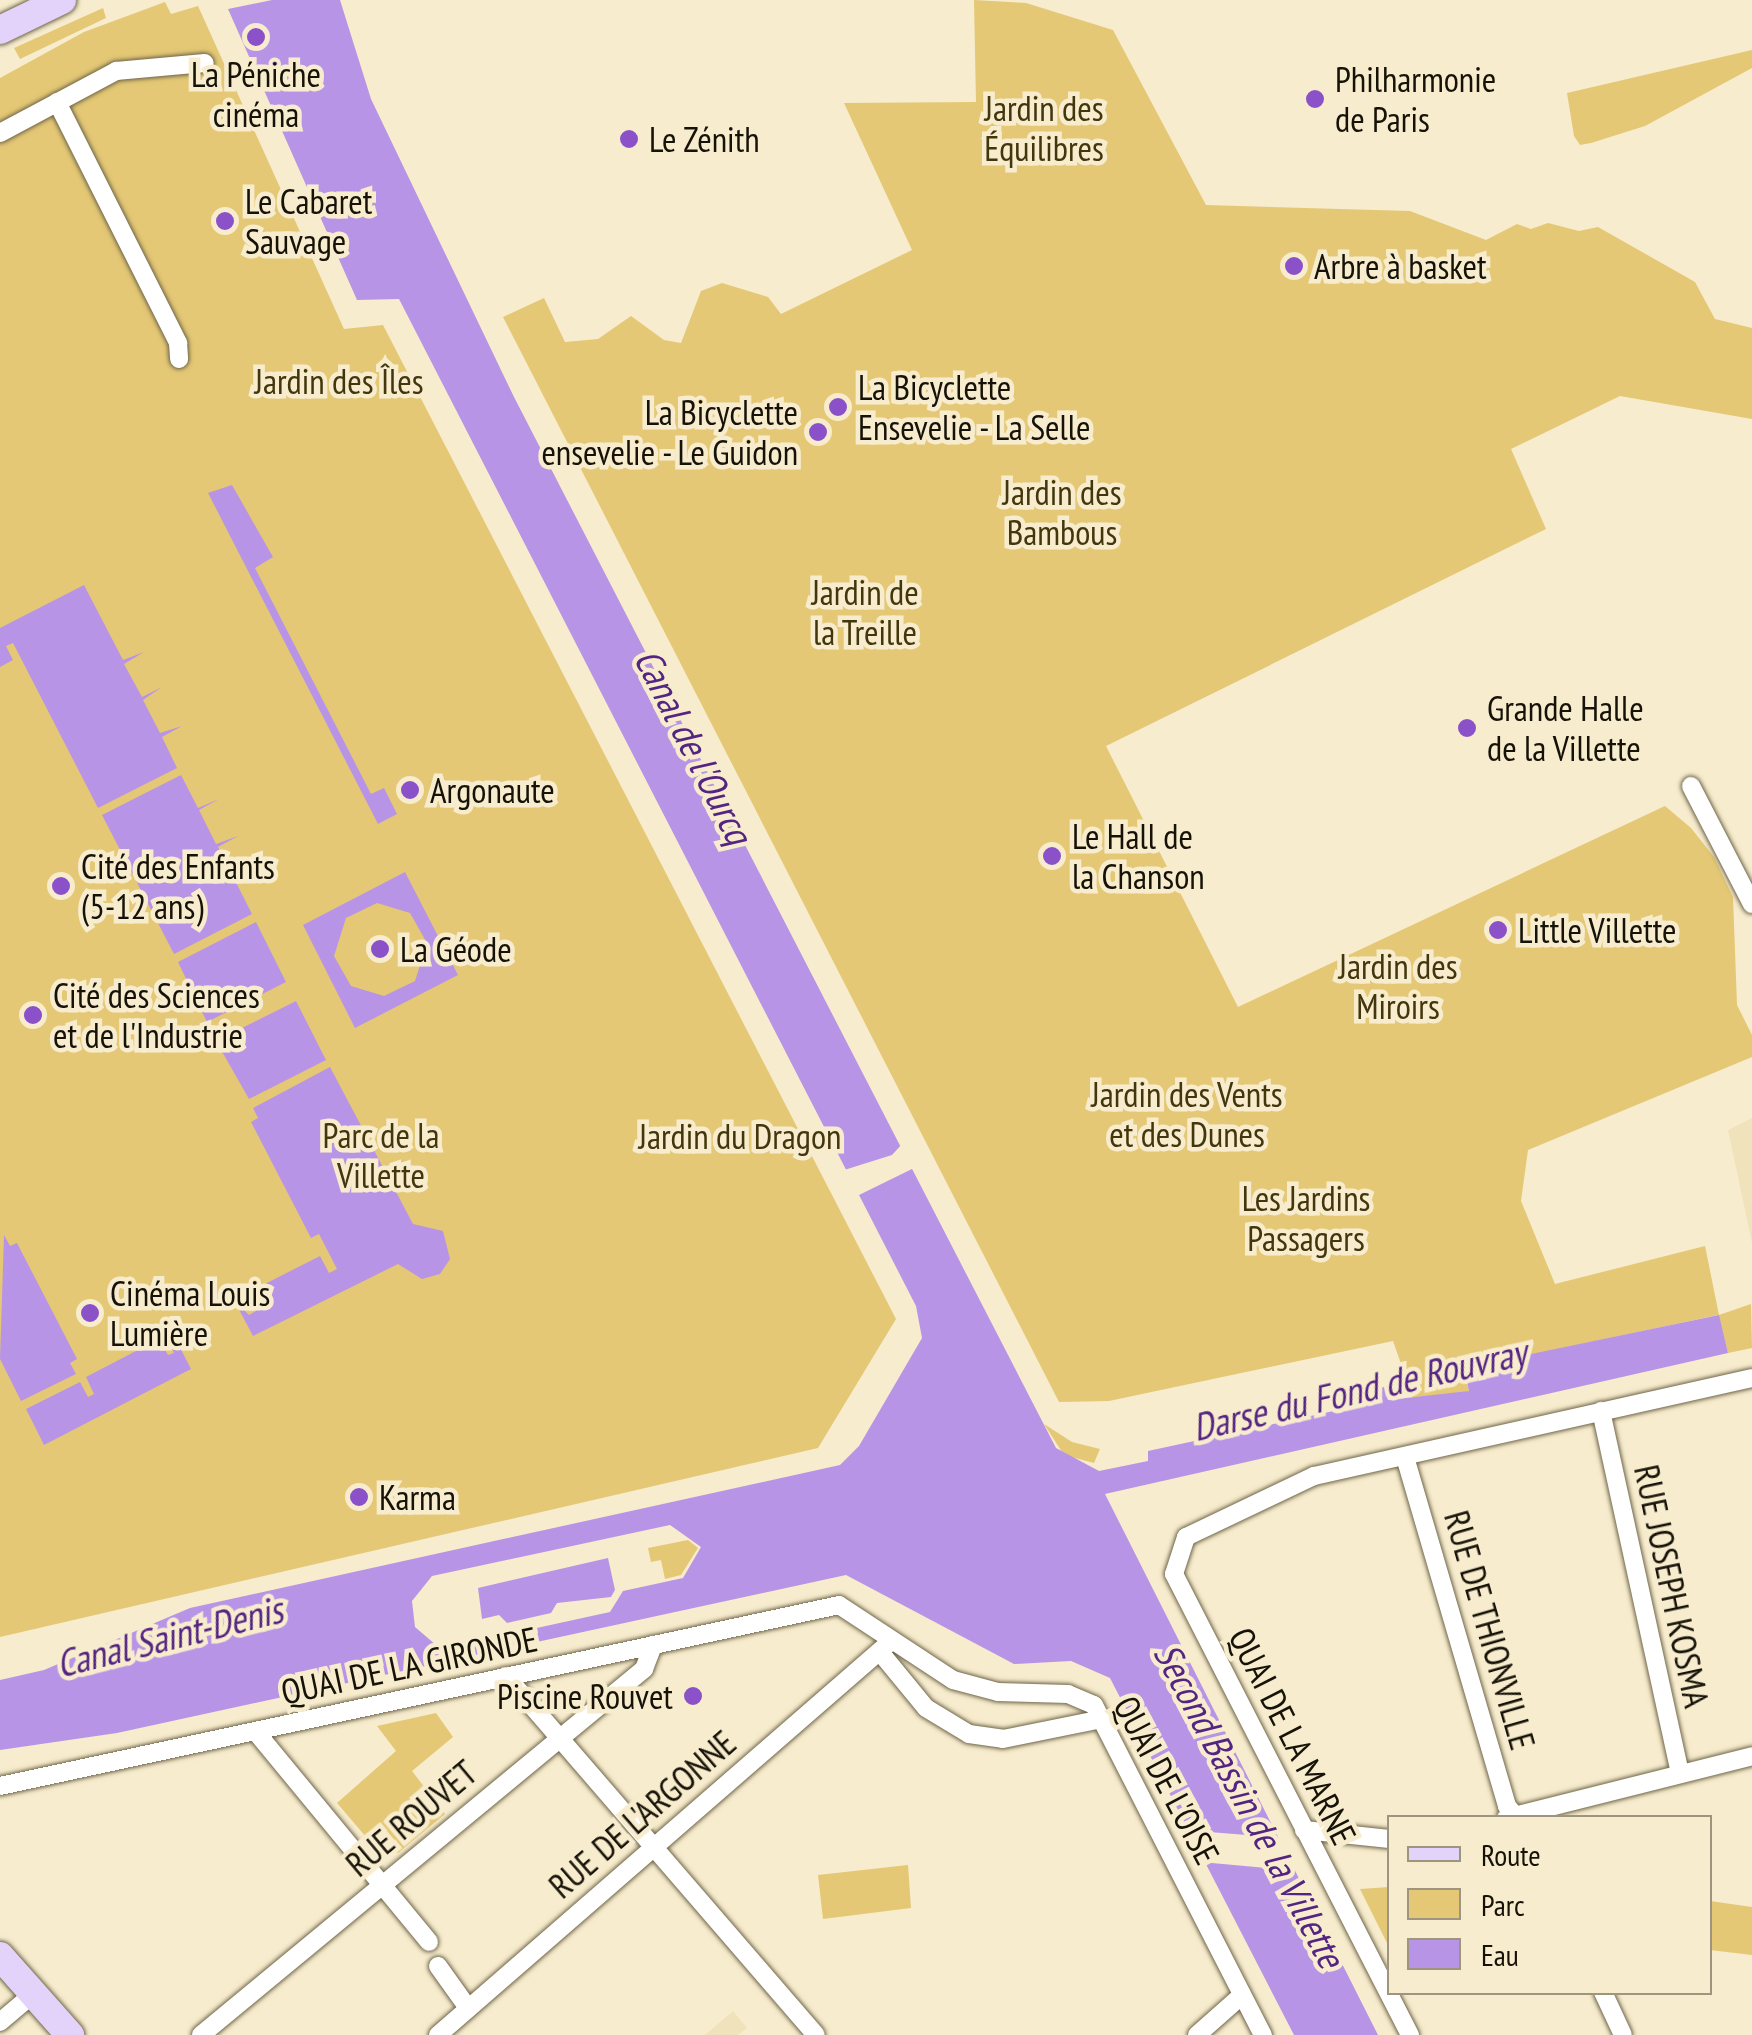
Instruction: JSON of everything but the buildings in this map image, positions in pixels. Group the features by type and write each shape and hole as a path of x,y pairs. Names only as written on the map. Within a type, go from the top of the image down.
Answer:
{"main road":[{"path":"0,30 62,0"},
{"path":"0,1956 70,2035"}],"street":[{"path":"0,133 116,71 205,63"},
{"path":"57,102 178,343 179,359"},
{"path":"1691,786 1752,904"},
{"path":"1405,1457 1752,1378"},
{"name":"RUE JOSEPH KOSMA","path":"1601,1411 1680,1774"},
{"name":"QUAI DE LA MARNE","path":"1387,1991 1174,1574 1194,1532 1314,1476 1405,1457"},
{"name":"RUE DE THIONVILLE","path":"1405,1457 1512,1815"},
{"name":"QUAI DE LA GIRONDE","path":"0,1786 832,1604"},
{"name":"QUAI DE L'OISE","path":"832,1604 849,1609 885,1647 953,1680 998,1692 1086,1698 1102,1719 1263,2035"},
{"name":"RUE ROUVET","path":"201,2035 644,1669 653,1645"},
{"path":"885,1647 926,1708 972,1735 1004,1738 1102,1719"},
{"name":"RUE DE L'ARGONNE","path":"438,2035 885,1647"},
{"path":"506,1676 816,2035"},
{"path":"256,1732 429,1942"},
{"path":"1521,1815 1752,1756"},
{"path":"1304,1830 1387,1838"},
{"path":"438,1966 468,2008"},
{"path":"0,2022 33,1994"},
{"path":"1197,2035 1242,1995"},
{"name":"QUAI DE LA MARNE","path":"1389,1995 1410,2035"},
{"path":"1603,1995 1623,2035"}],"shaded area":[{"path":"1752,1118 1752,1243 1728,1130"},
{"path":"733,2011 747,2028 738,2035 705,2035"}],"green space":[{"path":"974,0 1026,3 1113,30 1206,205 1410,211 1486,240 1517,224 1531,229 1548,223 1579,231 1598,227 1695,282 1715,319 1752,328 1752,419 1620,396 1511,449 1546,529 1106,746 1238,1007 1665,806 1691,828 1714,857 1733,897 1737,1005 1752,1035 1752,1057 1528,1150 1521,1201 1555,1284 1705,1246 1719,1315 1751,1304 1752,1348 1728,1353 1718,1315 1464,1369 1469,1391 1442,1397 1413,1398 1393,1341 1109,1401 1059,1402 503,317 544,298 565,342 598,339 631,316 664,340 681,343 701,291 722,283 768,297 781,314 912,250 844,103 976,102"},
{"name":"Parc de la Villette","path":"165,2 171,14 198,6 344,329 383,325 896,1319 818,1448 0,1637 0,78 84,32"},
{"path":"103,8 106,18 20,59 14,48"},
{"path":"1752,50 1752,68 1645,126 1580,145 1574,136 1567,93"},
{"path":"1044,1424 1072,1442 1100,1449 1094,1463 1064,1455"},
{"path":"688,1540 698,1548 681,1575 665,1579 661,1560 651,1562 648,1548"},
{"path":"436,1713 453,1737 412,1771 445,1814 398,1853 378,1851 337,1803 396,1751 377,1726"},
{"path":"908,1865 911,1908 823,1919 818,1875"},
{"path":"1387,1887 1387,1943 1360,1889"},
{"path":"1712,1901 1752,1907 1752,1955 1712,1950"}],"water":[{"path":"272,0 340,0 371,99 514,397 1056,1448 1099,1471 1148,1461 1148,1451 1366,1404 1375,1389 1384,1387 1388,1400 1469,1391 1464,1368 1719,1315 1728,1353 1105,1494 1378,2035 1294,2035 1110,1678 1071,1661 1014,1664 846,1575 117,1733 0,1750 0,1680 44,1670 190,1608 840,1465 859,1446 922,1338 916,1306 399,299 357,300 228,9","holes":["670,1525 701,1547 683,1578 623,1591 610,1612 449,1647 436,1645 415,1627 412,1601 432,1576"]},
{"path":"232,485 273,557 255,568 371,794 384,788 397,814 378,824 208,493"},
{"path":"84,585 123,660 144,652 124,664 142,697 162,687 143,700 160,733 182,726 162,737 177,768 98,808 13,643 6,646 13,660 0,667 0,628"},
{"path":"181,775 198,808 219,799 199,810 216,844 238,836 218,847 252,914 174,954 102,815"},
{"path":"405,872 458,975 355,1028 303,925","holes":["377,903 410,913 427,943 415,981 384,996 351,986 334,956 346,918"]},
{"path":"256,922 286,982 207,1022 178,962"},
{"path":"296,1001 326,1060 249,1099 216,1041"},
{"path":"330,1067 413,1224 443,1231 450,1259 440,1274 422,1279 398,1264 253,1336 234,1300 249,1315 256,1311 247,1293 320,1256 329,1273 337,1269 319,1234 311,1238 251,1122 258,1118 253,1108"},
{"path":"4,1235 10,1246 17,1243 77,1359 70,1363 76,1374 21,1401 0,1359"},
{"path":"172,1332 191,1369 44,1445 26,1409 80,1382 88,1397 94,1394 86,1377 159,1339 168,1355 174,1353 166,1336"},
{"path":"608,1558 615,1590 611,1597 557,1603 551,1613 507,1623 499,1615 482,1619 478,1588"}],"pier":[{"path":"903,1143 916,1167 855,1197 841,1171 892,1155"},
{"path":"1184,1830 1284,1838 1300,1871 1201,1862"}],"place":[{"name":"La Péniche cinéma","path":"256,37"},
{"name":"Philharmonie de Paris","path":"1315,99"},
{"name":"Le Zénith","path":"629,139"},
{"name":"Le Cabaret Sauvage","path":"225,221"},
{"name":"Arbre à basket","path":"1294,266"},
{"name":"La Bicyclette Ensevelie - La Selle","path":"838,407"},
{"name":"La Bicyclette ensevelie - Le Guidon","path":"818,432"},
{"name":"Grande Halle de la Villette","path":"1467,728"},
{"name":"Argonaute","path":"410,790"},
{"name":"Le Hall de la Chanson","path":"1052,856"},
{"name":"Cité des Enfants (5-12 ans)","path":"61,886"},
{"name":"Little Villette","path":"1498,930"},
{"name":"La Géode","path":"380,949"},
{"name":"Cité des Sciences et de l'Industrie","path":"33,1015"},
{"name":"Cinéma Louis Lumière","path":"90,1313"},
{"name":"Karma","path":"359,1497"},
{"name":"Piscine Rouvet","path":"693,1696"}],"park label":[{"name":"Jardin des Équilibres","path":"1044,128"},
{"name":"Jardin des Îles","path":"339,381"},
{"name":"Jardin des Bambous","path":"1062,512"},
{"name":"Jardin de la Treille","path":"865,612"},
{"name":"Jardin des Miroirs","path":"1398,986"},
{"name":"Jardin des Vents et des Dunes","path":"1187,1114"},
{"name":"Jardin du Dragon","path":"740,1136"},
{"name":"Les Jardins Passagers","path":"1306,1218"}],"water label":[{"name":"Canal de l'Ourcq","path":"694,746"},
{"name":"Darse du Fond de Rouvray","path":"1359,1389"},
{"name":"Canal Saint-Denis","path":"169,1636"},
{"name":"Second Bassin de la Villette","path":"1250,1805"}]}
